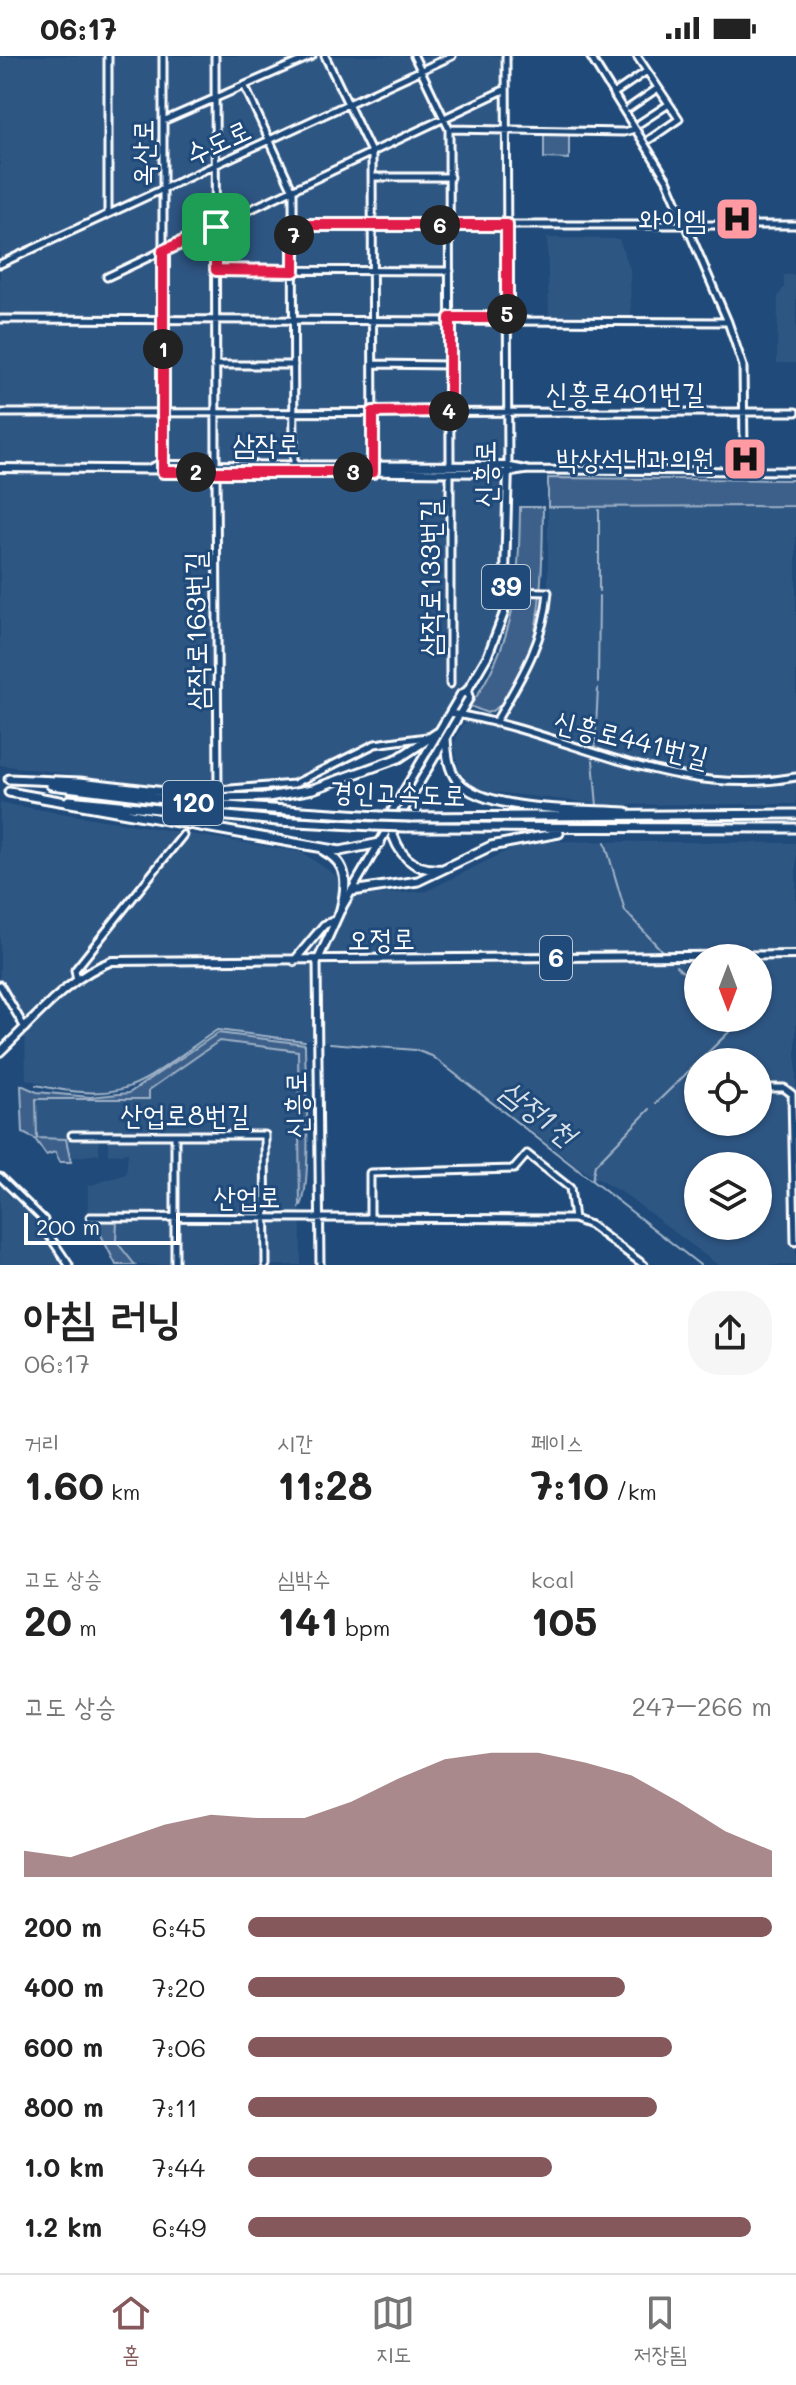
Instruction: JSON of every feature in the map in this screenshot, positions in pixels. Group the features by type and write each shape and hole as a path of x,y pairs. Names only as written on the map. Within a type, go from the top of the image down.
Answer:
{"highway":[{"path":"4,778 80,782 216,798 268,797 313,789 399,758 434,735"},
{"path":"446,739 454,777 484,798 672,815"},
{"name":"경인고속도로","path":"4,778 211,805 379,816 796,814"},
{"path":"4,791 319,848 349,850 380,843"},
{"name":"경인고속도로","path":"4,791 202,815 374,826 796,828"},
{"path":"392,823 398,848 408,861 423,869 449,869"},
{"path":"352,891 418,881 509,840 593,829"},
{"path":"319,848 335,858 345,876 341,909"}],"main road":[{"name":"삼작로","path":"216,469 294,466 373,469"},
{"name":"삼작로","path":"0,468 508,470"},
{"name":"신흥로","path":"392,823 392,811 434,735 461,694 467,691 497,634 506,591 508,470"},
{"name":"신흥로","path":"317,962 341,909 392,823 403,815 469,698 467,691"},
{"path":"294,961 324,925 336,920"},
{"name":"오정로","path":"0,1052 77,980 96,966 120,960 317,962 796,955"}],"street":[{"path":"108,56 108,214"},
{"name":"옥산로","path":"163,56 163,469"},
{"name":"삼작로163번길","path":"215,56 217,792 286,786 375,744 434,735"},
{"path":"163,121 216,101 312,56"},
{"path":"325,56 372,154 373,469"},
{"path":"414,56 449,129 624,132 669,104"},
{"name":"수도로","path":"0,264 452,56"},
{"name":"신흥로","path":"506,56 508,470"},
{"path":"590,56 613,94 638,126 667,180 728,322 743,366 744,449 749,471"},
{"path":"637,56 679,119 650,139"},
{"path":"613,94 647,71"},
{"path":"245,87 293,191 294,466"},
{"path":"629,108 658,88"},
{"path":"107,277 506,89"},
{"name":"삼작로133번길","path":"449,129 450,684"},
{"path":"372,177 450,177"},
{"path":"294,225 796,225"},
{"path":"216,270 450,271"},
{"path":"0,319 507,318 728,322"},
{"path":"373,364 450,365"},
{"path":"215,365 294,365"},
{"name":"신흥로401번길","path":"3,413 796,412"},
{"name":"삼작로","path":"508,470 796,471"},
{"path":"495,723 537,648 548,592 506,591"},
{"name":"신흥로441번길","path":"450,713 495,723 681,778 749,782 795,777"},
{"path":"77,980 75,970 183,835"},
{"name":"신흥로","path":"317,962 320,1265"},
{"path":"0,985 25,1028"},
{"path":"772,1088 784,1088 792,1094 795,1242"},
{"name":"산업로8번길","path":"72,1135 265,1135 266,1217"},
{"path":"175,1135 175,1217"},
{"path":"370,1217 370,1173 514,1169 527,1154 570,1188 574,1219 590,1225 644,1265"},
{"path":"0,1177 44,1220 44,1228 69,1265"},
{"name":"산업로","path":"90,1217 574,1219"},
{"name":"산업로","path":"175,1217 175,1265"},
{"path":"266,1217 266,1265"}],"shaded area":[{"path":"0,56 506,56 508,470 504,613 488,655 456,711 431,730 375,744 294,784 247,791 185,789 0,765"},
{"path":"544,131 569,132 569,159 544,158"},
{"path":"547,238 619,239 630,269 631,316 549,315"},
{"path":"784,275 796,275 796,363 777,363 778,297 784,287"},
{"path":"548,478 796,480 796,506 548,507"},
{"path":"520,507 543,507 537,621 520,679 506,700 487,713 470,706 485,682 506,635 516,587"},
{"path":"548,507 796,507 796,804 609,805 486,791 470,784 459,770 454,744 463,724 498,715 543,630 548,592"},
{"path":"0,803 301,852 334,874 346,889 342,908 356,896 427,891 521,844 533,841 796,843 796,1265 718,1265 685,1240 772,1240 772,1152 684,1152 684,1239 626,1195 587,1173 432,1056 415,1050 217,1030 128,1090 101,1094 70,1092 26,1079 25,1028 0,985"},
{"path":"218,1033 305,1044 307,1155 304,1196 300,1207 298,1051 219,1041 149,1090 149,1099 36,1099 37,1138 66,1139 71,1162 60,1162 55,1152 46,1155 35,1139 23,1133 21,1085 37,1092 90,1097 129,1093"},
{"path":"219,1041 299,1051 301,1265 135,1265 116,1241 116,1215 88,1215 88,1186 126,1174 128,1153 108,1155 108,1138 99,1138 99,1154 70,1158 66,1139 36,1138 36,1099 149,1099 149,1090"},
{"path":"0,1184 9,1196 24,1205 63,1265 0,1265"},
{"path":"94,1221 117,1221 116,1241 135,1265 116,1265"}],"waterway":[{"path":"599,510 599,591"},
{"path":"598,682 599,596"},
{"path":"595,747 598,688"},
{"path":"593,760 597,806"},
{"path":"605,842 625,911 663,952"},
{"path":"676,966 684,973"},
{"name":"삼정1천","path":"36,1085 69,1091 116,1090 152,1075 217,1030 305,1041"},
{"path":"656,1103 729,1032"},
{"name":"삼정1천","path":"330,1043 415,1050 432,1056 700,1265"},
{"path":"592,1180 595,1165 650,1109"}],"tunnel":[{"path":"183,835 216,793"}],"place":[{"name":"와이엠","path":"737,219"},
{"name":"박상석내과의원","path":"745,459"}],"route":[{"path":"294,225 507,225 507,318 450,318 450,411 373,412 373,472 163,472 163,251 216,227 216,270 294,271 294,225"}]}
